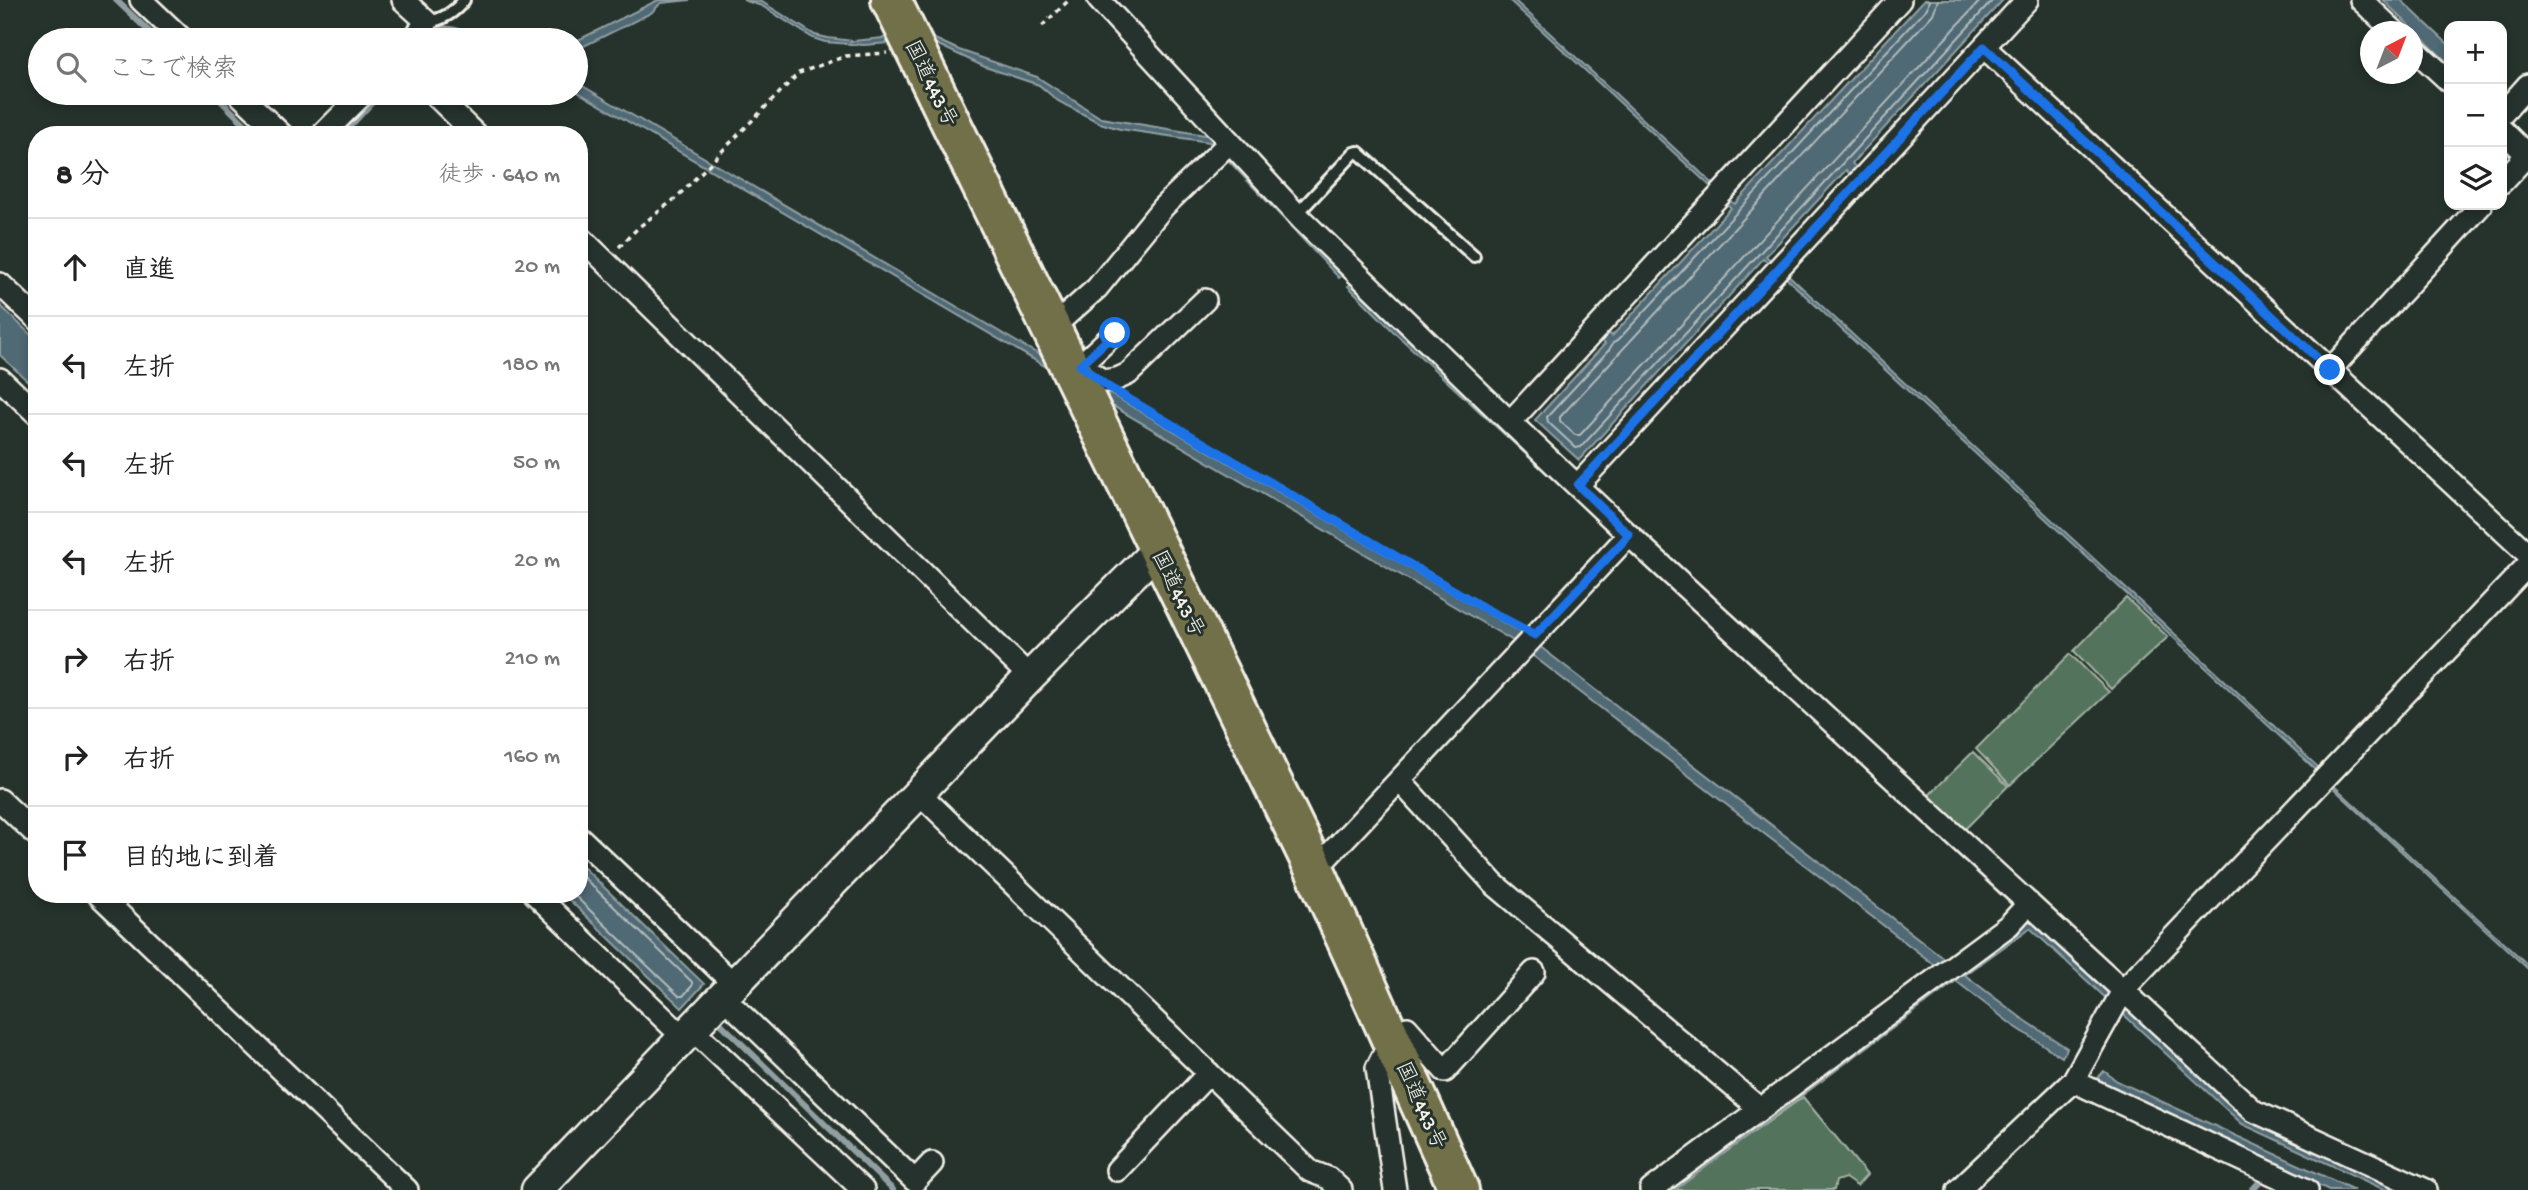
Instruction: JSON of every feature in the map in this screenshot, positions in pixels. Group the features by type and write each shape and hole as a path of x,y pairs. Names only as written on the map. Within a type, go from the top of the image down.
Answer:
{"highway":[{"name":"国道443号","path":"891,0 1052,328 1086,373 1157,549 1315,870 1459,1190"}],"street":[{"path":"141,0 170,28"},
{"path":"403,0 427,22 422,28"},
{"path":"1098,0 1297,214 1510,422 2254,1111 2426,1190"},
{"path":"1510,422 1900,0"},
{"path":"1578,485 2027,0"},
{"path":"2361,0 2383,21"},
{"path":"1984,47 2528,554"},
{"path":"2423,57 2444,77"},
{"path":"2507,108 2528,85"},
{"path":"251,105 273,126"},
{"path":"331,126 352,105"},
{"path":"445,105 467,126"},
{"path":"2507,136 2527,155 2507,177"},
{"path":"1052,328 1097,288 1163,207 1230,142"},
{"path":"2330,370 2476,210"},
{"path":"588,245 1030,677"},
{"path":"0,284 28,310"},
{"path":"1115,333 1086,373 1117,379 1128,374 1205,300"},
{"path":"0,379 28,405"},
{"path":"1315,870 1629,535"},
{"path":"537,1190 1030,677 1157,549"},
{"path":"1958,1190 2073,1080 2124,989 2528,565"},
{"path":"1399,780 1494,884 1760,1109"},
{"path":"919,793 1310,1171 1328,1178 1340,1190"},
{"path":"0,800 28,826"},
{"path":"588,846 915,1181 932,1163"},
{"path":"107,903 407,1190"},
{"path":"545,903 863,1190"},
{"path":"1651,1190 2009,925 2029,903"},
{"path":"1395,1190 1377,1068 1392,1038 1407,1028 1446,1071 1534,972"},
{"path":"1117,1170 1209,1073"},
{"path":"2073,1080 2307,1190"},
{"path":"1304,1190 1319,1174"}],"lane":[{"path":"427,22 438,21 457,9 464,0"},
{"path":"1297,214 1354,153 1358,152 1474,256"}],"path":[{"path":"1042,26 1069,0"},
{"path":"605,261 639,227 676,198 799,73 846,56 917,51"},
{"path":"1086,373 1535,635"}],"green space":[{"path":"2126,598 2168,637 2111,689 2074,651"},
{"path":"2070,654 2109,692 2010,785 1976,749"},
{"path":"1973,752 2008,786 1964,830 1928,796"},
{"path":"1803,1097 1867,1175 1857,1186 1845,1178 1836,1181 1834,1190 1672,1190"}],"water":[{"path":"658,0 690,0 661,3 651,13 588,44 588,35"},
{"path":"743,0 762,2 815,35 828,38 853,41 924,34 959,50 1037,77 1101,118 1217,137 1344,274 1339,278 1229,161 1216,143 1120,129 1100,123 1058,101 1039,85 985,67 928,40 864,45 825,42 813,38 762,6"},
{"path":"1509,0 1514,0 1713,184 1711,187"},
{"path":"1924,0 2003,0 1852,163 1856,168 1850,174 1846,170 1766,256 1772,262 1770,264 1763,259 1579,460 1535,420 1605,344 1602,341 1609,333 1612,336 1731,208 1725,201 1728,199 1735,204"},
{"path":"2383,0 2401,0 2444,40 2444,59 2423,39 2423,21 2405,21"},
{"path":"588,89 1022,345 1525,635 1958,969 2026,918 1395,333 1348,286 1352,283 1409,340 2245,1112 2414,1190 2385,1190 2242,1124 2030,928 1965,975 2020,1017 2067,1048 2062,1057 2011,1024 1956,981 1675,1190 1660,1190 1949,976 1515,642 588,98"},
{"path":"1783,270 2319,768 2316,770 1781,273"},
{"path":"0,305 28,332 28,381 0,355"},
{"path":"2330,785 2528,965 2528,969"},
{"path":"588,872 704,984 682,1008 572,903 588,903"},
{"path":"2104,1071 2117,1081 2354,1190 2329,1190 2114,1089 2097,1078"}],"waterway":[{"path":"116,0 145,28"},
{"path":"225,105 247,126"},
{"path":"350,126 370,105"},
{"path":"713,1016 893,1190"},
{"path":"2252,1190 2261,1180"}],"route":[{"path":"1115,333 1080,365 1108,387 1482,607 1535,635 1629,535 1578,485 1984,47 2330,370"}]}
